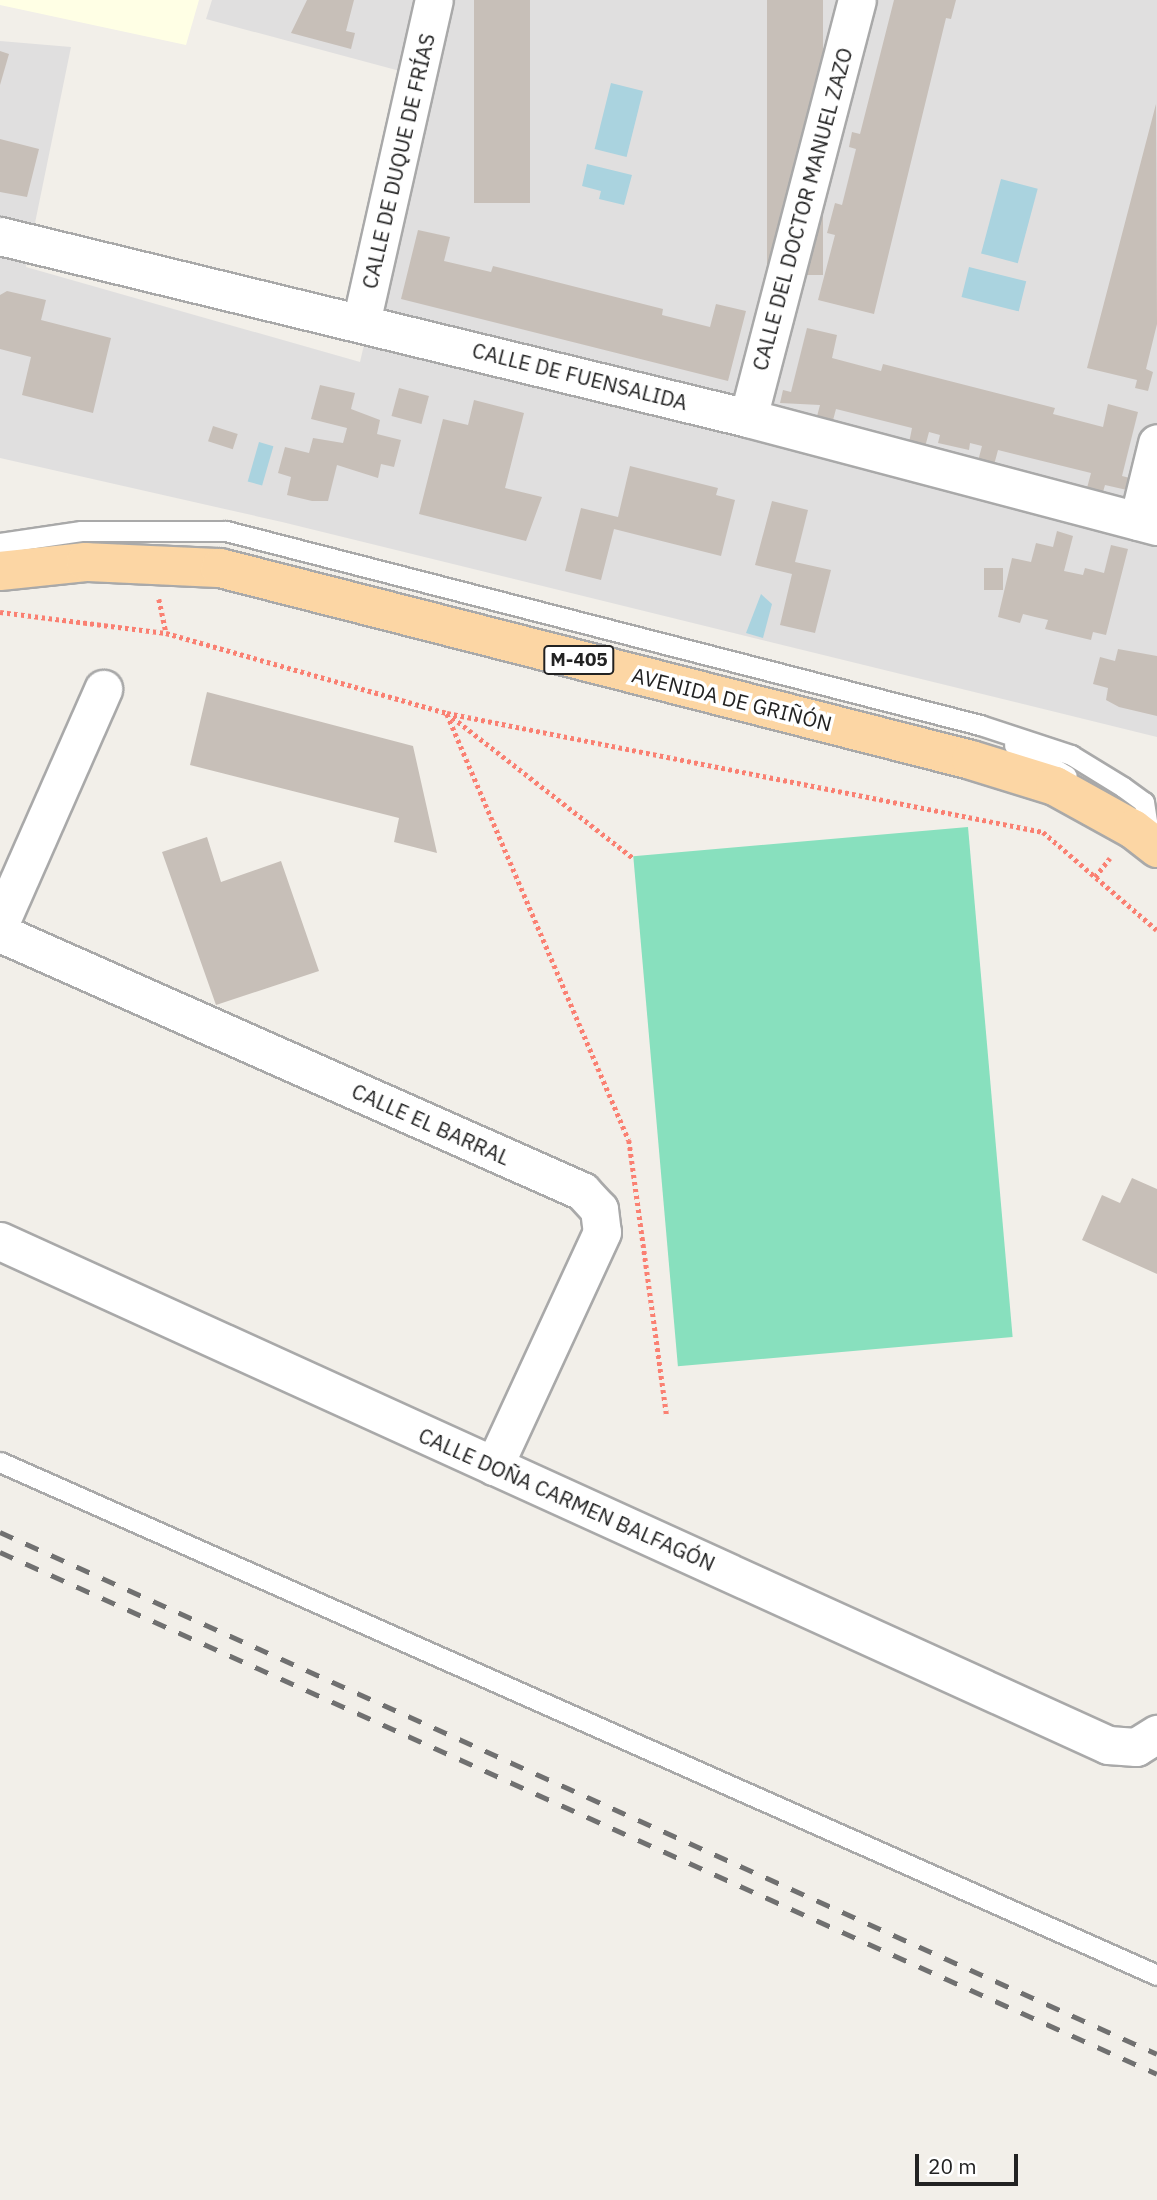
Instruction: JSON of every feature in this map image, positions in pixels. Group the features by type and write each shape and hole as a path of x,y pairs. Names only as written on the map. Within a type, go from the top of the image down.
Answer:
{"main road":[{"name":"AVENIDA DE GRIÑÓN","path":"0,571 86,562 220,568 971,761 1055,786 1146,840"}],"street":[{"name":"CALLE DE DUQUE DE FRÍAS","path":"361,323 434,0"},
{"name":"CALLE DEL DOCTOR MANUEL ZAZO","path":"748,418 857,0"},
{"name":"CALLE DE FUENSALIDA","path":"0,236 748,418 1147,523"},
{"path":"1147,523 1157,443"},
{"path":"0,923 103,689"},
{"name":"CALLE EL BARRAL","path":"0,933 582,1191 599,1209 602,1232 494,1466"},
{"name":"CALLE DOÑA CARMEN BALFAGÓN","path":"0,1241 1108,1745 1146,1740"}],"lane":[{"path":"0,542 82,531 226,531 980,725 1071,755 1123,787 1144,802 1146,840"},
{"path":"980,725 1061,772 1146,840"},
{"path":"0,1462 1157,1975"}],"path":[{"path":"153,564 166,633"},
{"path":"0,612 166,633 447,713 1043,832 1157,930"},
{"path":"447,713 633,858"},
{"path":"447,713 629,1140 667,1416"}],"shaded area":[{"path":"0,0 199,0 186,45 0,5"},
{"path":"212,0 1157,0 1157,737 282,522 0,458 0,41 71,47 26,267 360,362 426,78 206,19"}],"green space":[{"path":"968,827 1013,1337 678,1366 633,856"}],"water":[{"path":"611,83 643,91 627,157 595,149"},
{"path":"587,164 632,175 624,205 599,199 601,191 582,186"},
{"path":"1001,179 1038,189 1018,263 981,253"},
{"path":"969,267 1026,281 1019,311 962,297"},
{"path":"259,442 273,446 262,486 248,481"},
{"path":"761,594 772,604 763,638 746,633"}],"building":[{"path":"307,0 354,0 346,31 355,33 351,49 291,33"},
{"path":"474,0 530,0 530,203 474,203"},
{"path":"767,0 823,0 823,275 767,275"},
{"path":"894,0 956,0 951,19 946,18 874,314 818,300 835,235 827,233 835,203 842,205 856,149 849,147 852,132 860,134"},
{"path":"0,51 9,54 0,85"},
{"path":"1156,104 1157,324 1146,369 1153,372 1148,391 1135,388 1137,380 1087,368"},
{"path":"0,139 39,149 27,197 0,192"},
{"path":"418,230 450,237 444,261 491,272 493,266 663,309 662,315 710,327 716,304 746,311 728,381 401,299"},
{"path":"7,291 46,300 41,320 111,338 93,413 22,395 31,357 0,349 0,295"},
{"path":"807,328 837,335 832,358 881,371 883,364 1055,408 1053,414 1103,427 1108,404 1138,412 1122,476 1130,478 1127,490 1105,485 1103,492 1087,488 1091,473 998,450 994,465 978,461 982,446 970,443 969,450 938,443 940,435 929,432 925,447 909,443 912,428 836,409 832,424 816,420 820,405 780,403 783,390 791,392"},
{"path":"320,385 355,393 351,409 380,420 377,434 401,440 394,467 381,464 378,478 337,465 328,501 312,501 287,495 291,477 278,473 285,447 309,453 313,438 343,443 347,428 311,419"},
{"path":"399,388 429,396 421,424 391,416"},
{"path":"474,400 524,413 505,488 542,497 526,541 419,514 443,419 468,425"},
{"path":"213,426 238,434 233,449 208,441"},
{"path":"630,466 718,488 716,495 735,500 721,556 614,529 601,580 565,571 581,508 618,517"},
{"path":"772,501 808,510 795,562 831,570 815,633 780,625 792,574 755,565"},
{"path":"1057,531 1073,536 1064,571 1083,575 1085,568 1104,573 1111,545 1128,549 1106,635 1093,632 1091,640 1045,629 1048,620 1023,614 1020,623 998,617 1012,558 1031,562 1036,543 1053,547"},
{"path":"984,568 1003,568 1003,590 984,590"},
{"path":"1118,649 1157,656 1157,716 1119,707 1106,700 1108,688 1093,684 1100,657 1115,661"},
{"path":"207,692 413,746 437,853 394,842 399,818 190,765"},
{"path":"207,837 221,882 281,861 319,971 216,1005 162,852"},
{"path":"1132,1178 1157,1189 1157,1274 1082,1240 1102,1195 1120,1203"}],"railway":[{"path":"0,1532 1157,2054"},
{"path":"0,1552 1157,2074"}]}
